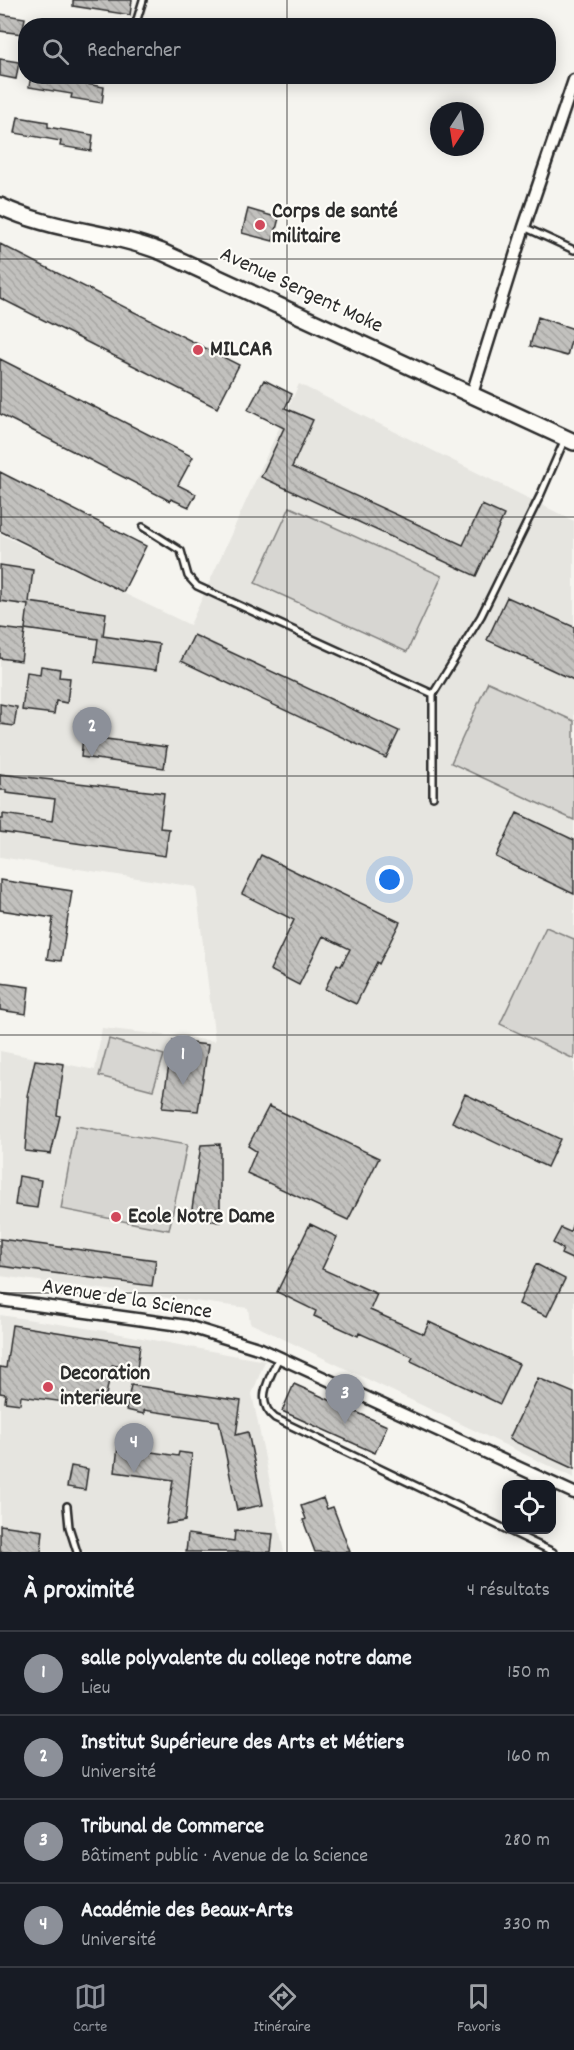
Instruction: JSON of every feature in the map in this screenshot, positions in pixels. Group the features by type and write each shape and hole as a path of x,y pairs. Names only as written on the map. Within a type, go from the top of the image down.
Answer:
{"main road":[{"name":"Avenue Sergent Moke","path":"0,206 45,223 148,246 570,440"}],"street":[{"path":"472,394 524,226 574,80"},
{"name":"Avenue de la Science","path":"0,1300 187,1326 261,1348 574,1493"}],"lane":[{"path":"137,18 143,0"},
{"path":"524,226 574,250"},
{"path":"433,798 433,694 481,616 570,440"},
{"path":"143,527 181,551 188,576 197,586 433,694"},
{"path":"279,1357 266,1388 264,1403 266,1411 275,1418 553,1552"},
{"path":"67,1506 69,1527 77,1552"}],"shaded area":[{"path":"299,384 574,521 574,1478 250,1323 248,1308 0,1276 0,1051 95,1070 102,1028 215,1041 196,887 0,857 0,534 190,625"},
{"path":"290,507 442,576 407,652 255,583"},
{"path":"488,682 574,721 574,820 451,763"},
{"path":"546,927 574,939 574,1059 500,1024"},
{"path":"109,1039 164,1055 153,1090 99,1076"},
{"path":"76,1126 187,1145 169,1230 61,1209"},
{"path":"0,1315 105,1331 265,1361 252,1394 284,1552 0,1552"}],"building":[{"path":"73,0 132,0 130,15 73,6"},
{"path":"0,14 25,18 18,18 18,33 0,31"},
{"path":"0,59 18,62 16,79 0,76"},
{"path":"30,84 86,84 104,87 102,103 71,98 72,94 29,87"},
{"path":"18,117 48,122 48,127 93,135 91,151 60,146 61,141 15,133"},
{"name":"Corps de santé militaire","path":"248,209 279,218 273,241 242,233"},
{"path":"0,244 239,365 217,408 0,298"},
{"path":"538,317 574,329 567,356 530,346"},
{"path":"0,359 193,457 178,485 196,494 189,507 171,499 170,501 0,414"},
{"path":"264,380 292,394 285,408 313,420 292,467 463,545 482,505 504,515 476,576 261,477 284,428 248,410"},
{"path":"0,472 146,546 123,592 0,531"},
{"path":"0,565 33,570 29,602 106,613 103,636 159,644 156,670 95,662 98,639 25,629 28,605 0,601"},
{"path":"507,597 574,627 574,680 487,640"},
{"path":"0,628 25,631 21,661 0,658"},
{"path":"194,635 399,731 386,758 181,661"},
{"path":"41,666 60,669 59,677 70,678 67,703 56,701 54,714 22,710 27,672 40,674"},
{"path":"0,704 17,707 14,726 0,724"},
{"path":"83,736 167,747 164,768 81,757"},
{"path":"0,774 164,793 160,828 169,829 165,856 0,832 0,819 3,819 3,814 52,821 55,799 6,793 6,790 0,790"},
{"path":"517,813 574,840 574,894 496,857"},
{"path":"261,855 400,922 356,1004 325,989 337,964 341,966 350,949 323,936 299,985 270,970 294,920 242,894"},
{"path":"0,880 72,891 61,961 47,959 53,918 0,910"},
{"path":"0,983 29,987 26,1014 0,1010"},
{"path":"173,1041 208,1045 198,1111 162,1108"},
{"path":"35,1060 64,1064 57,1115 60,1116 51,1154 25,1151 29,1096 27,1096"},
{"path":"465,1094 560,1139 547,1167 452,1122"},
{"path":"269,1106 379,1158 348,1220 247,1173 256,1151 248,1146"},
{"path":"220,1144 220,1222 218,1222 191,1216 201,1145"},
{"path":"19,1176 41,1180 37,1208 15,1205"},
{"path":"573,1223 574,1260 561,1254 563,1249 553,1243 561,1228 570,1232"},
{"path":"310,1224 337,1237 322,1269 377,1294 370,1310 424,1334 429,1322 519,1364 500,1404 411,1361 413,1357 314,1316 316,1311 277,1292"},
{"path":"0,1239 156,1260 152,1286 0,1266"},
{"path":"536,1264 565,1279 547,1316 519,1304"},
{"path":"12,1325 140,1345 137,1369 112,1365 106,1395 96,1393 94,1406 21,1396 20,1404 5,1402 6,1394 0,1393 0,1367 6,1368"},
{"path":"538,1378 574,1393 574,1469 509,1439"},
{"path":"294,1384 387,1426 375,1453 282,1411"},
{"path":"131,1385 241,1401 236,1435 248,1432 263,1505 237,1510 219,1421 144,1410 144,1414 126,1410"},
{"path":"118,1447 178,1456 179,1452 192,1454 185,1521 166,1524 173,1480 115,1472"},
{"path":"71,1466 88,1469 85,1490 67,1487"},
{"path":"323,1498 327,1509 333,1507 350,1552 315,1552 303,1520 306,1519 301,1506"},
{"path":"0,1525 43,1531 41,1552 0,1552"},
{"path":"235,1531 273,1534 271,1552 186,1552 188,1534 234,1541"}],"place":[{"name":"Corps de santé militaire","path":"260,225"},
{"name":"MILCAR","path":"198,350"},
{"name":"Institut Supérieure des Arts et Métiers","path":"92,757"},
{"name":"salle polyvalente du college notre dame","path":"183,1085"},
{"name":"Ecole Notre Dame","path":"116,1217"},
{"name":"Decoration interieure","path":"48,1387"},
{"name":"Tribunal de Commerce","path":"345,1424"},
{"name":"Académie des Beaux-Arts","path":"134,1473"}]}
